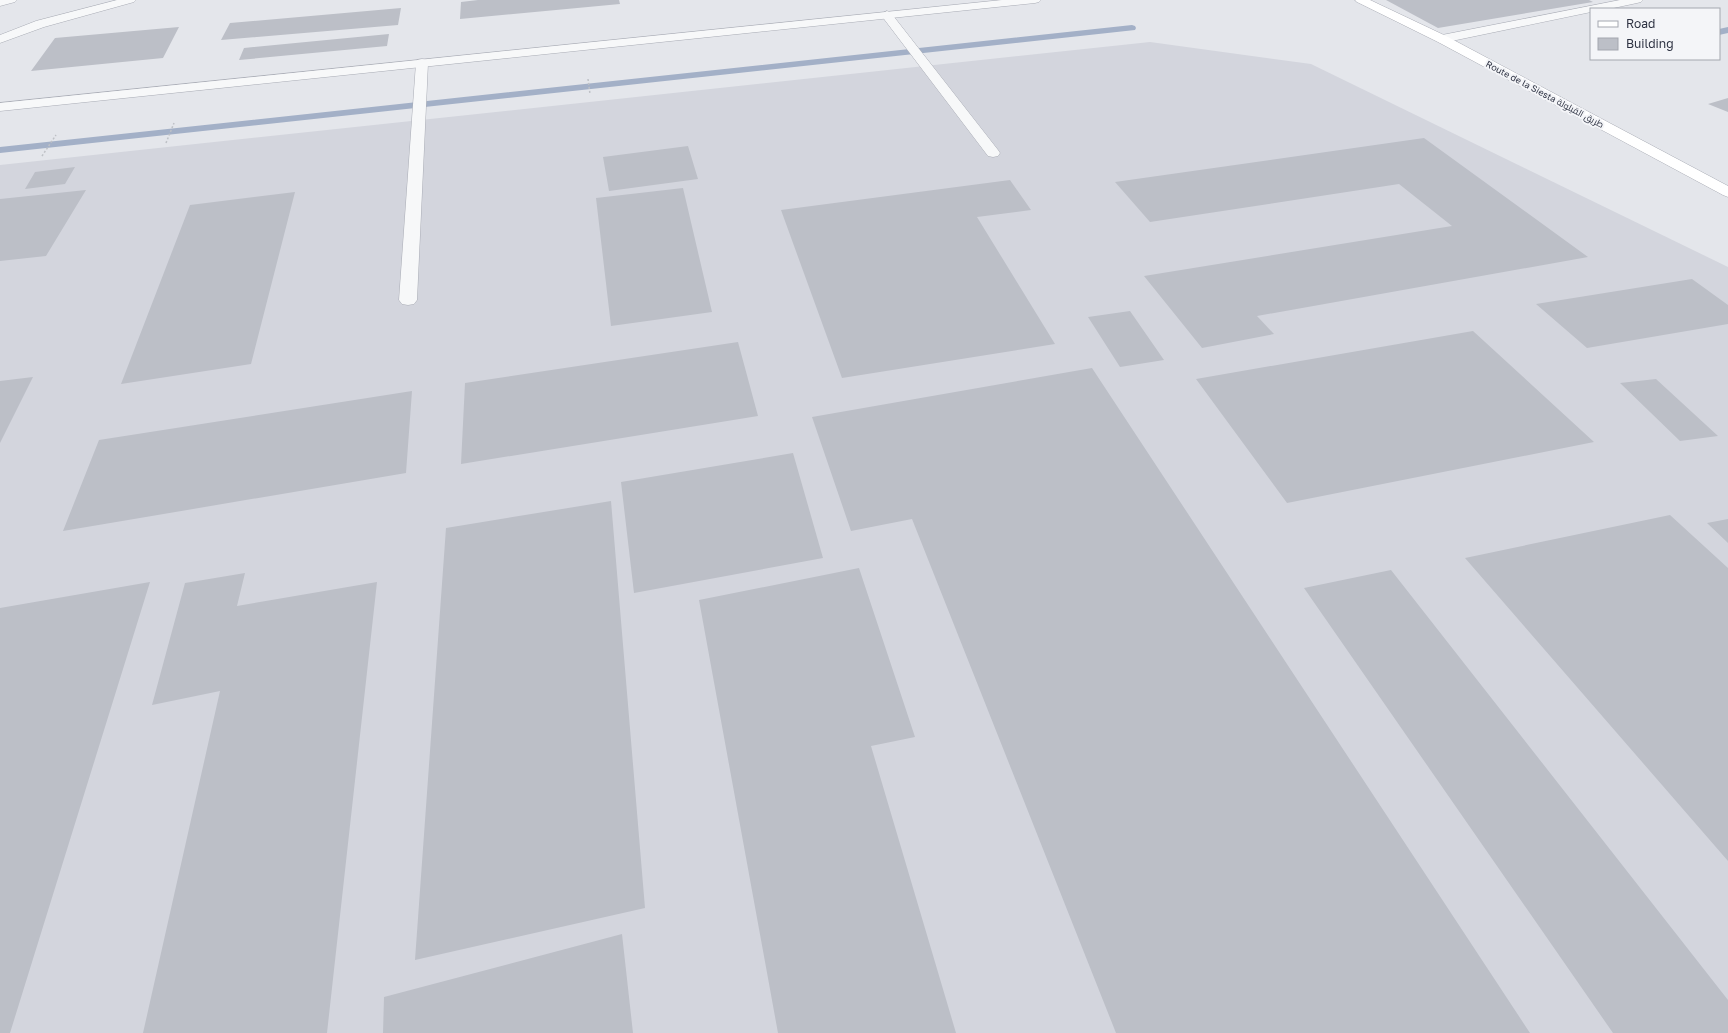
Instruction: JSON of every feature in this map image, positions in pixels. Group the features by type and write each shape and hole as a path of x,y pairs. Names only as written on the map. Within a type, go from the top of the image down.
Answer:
{"main road":[{"name":"Route de la Siesta طريق القيلولة","path":"1361,0 1442,39 1728,192"}],"street":[{"path":"0,3 11,0"},
{"path":"0,39 40,24 130,0"},
{"path":"0,107 1035,0"},
{"path":"1596,8 1637,0"},
{"path":"1442,39 1590,9"},
{"path":"887,15 994,153"},
{"path":"408,300 422,64"}],"path":[{"path":"588,77 590,94"},
{"path":"166,143 176,120"},
{"path":"42,156 57,132"}],"shaded area":[{"path":"1150,42 1311,64 1728,267 1728,1033 0,1033 0,165"}],"building":[{"path":"478,0 619,0 620,4 460,19 461,2"},
{"path":"1386,0 1589,0 1593,2 1438,28"},
{"path":"401,8 398,25 221,40 230,23"},
{"path":"179,27 163,58 31,71 55,38"},
{"path":"389,34 387,46 239,60 244,48"},
{"path":"1728,98 1728,112 1708,104"},
{"path":"1424,138 1588,257 1257,316 1274,334 1202,348 1144,276 1452,226 1399,184 1150,222 1115,182"},
{"path":"688,146 698,179 609,191 603,157"},
{"path":"75,167 65,184 25,189 35,172"},
{"path":"1010,180 1031,210 977,217 1055,344 842,378 781,210"},
{"path":"683,188 712,312 611,326 596,198"},
{"path":"86,190 46,256 0,261 0,199"},
{"path":"295,192 251,364 121,384 190,205"},
{"path":"1692,279 1728,305 1728,324 1587,348 1536,304"},
{"path":"1130,311 1164,360 1120,367 1088,317"},
{"path":"1473,331 1594,442 1287,503 1196,379"},
{"path":"738,342 758,416 461,464 465,383"},
{"path":"1092,368 1530,1033 1116,1033 912,519 851,531 812,417"},
{"path":"33,377 0,443 0,381"},
{"path":"1656,379 1718,436 1680,441 1620,383"},
{"path":"412,391 406,473 63,531 99,440"},
{"path":"793,453 823,558 634,593 621,482"},
{"path":"611,501 645,908 415,960 446,528"},
{"path":"1670,515 1728,568 1728,861 1465,558"},
{"path":"1728,519 1728,543 1707,523"},
{"path":"859,568 915,737 871,746 956,1033 778,1033 699,600"},
{"path":"1391,570 1728,1000 1728,1033 1613,1033 1304,588"},
{"path":"245,573 237,606 377,582 327,1033 143,1033 220,691 152,705 185,583"},
{"path":"150,582 10,1033 0,1033 0,608"},
{"path":"622,934 633,1033 383,1033 384,997"}],"waterway":[{"path":"0,150 1132,28"},
{"path":"1720,32 1728,30"}]}
